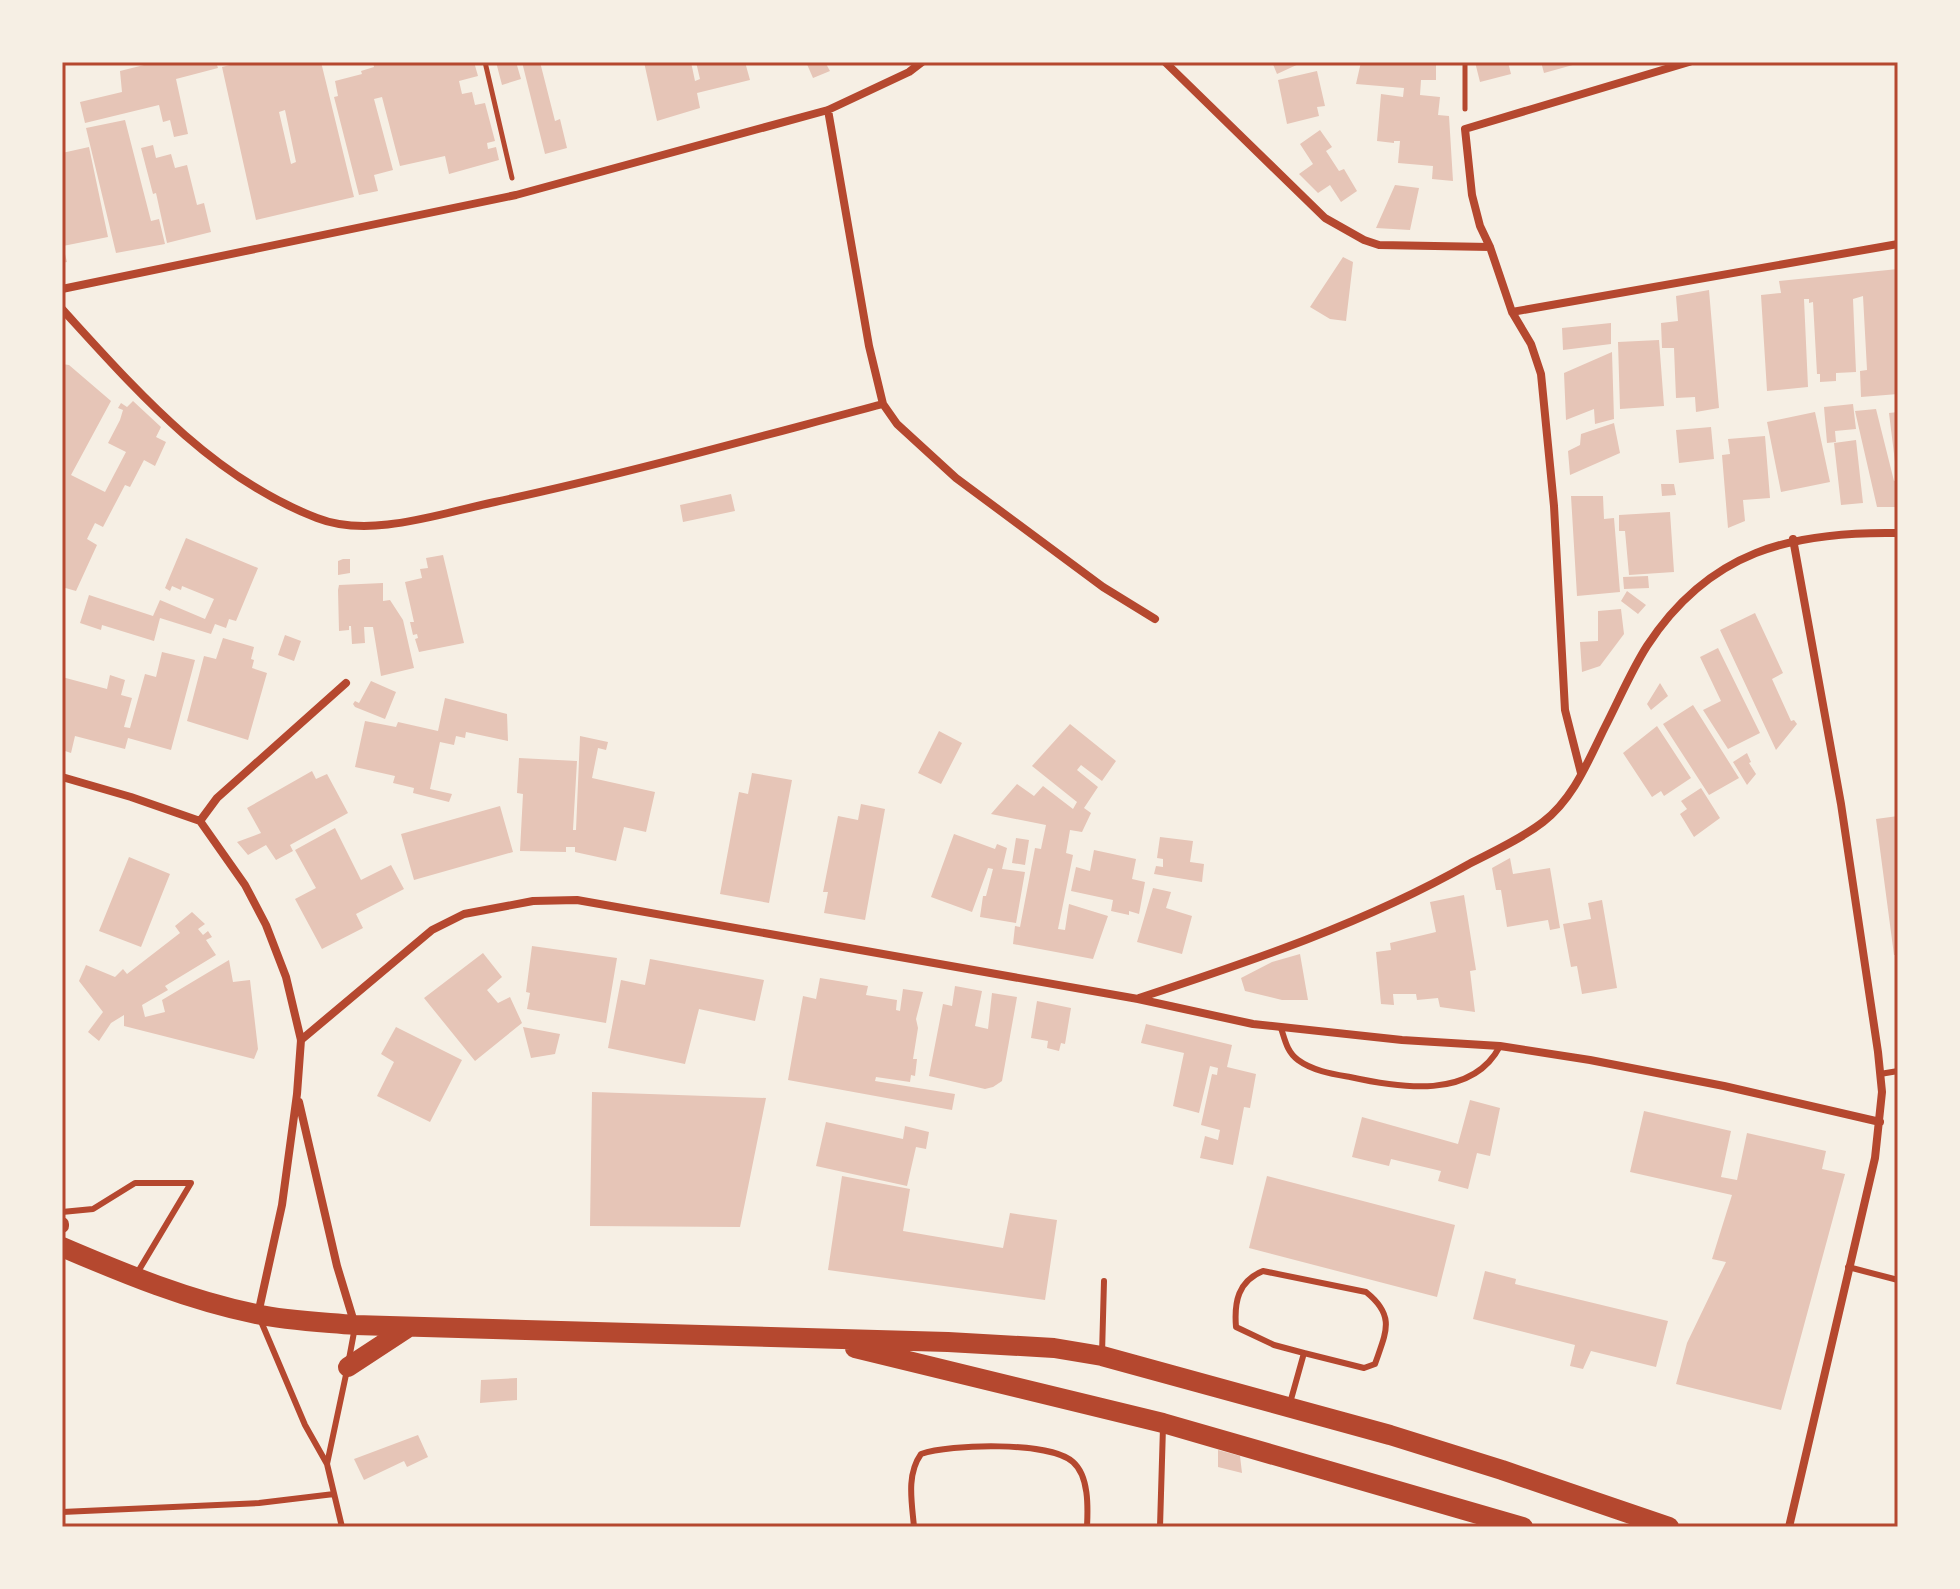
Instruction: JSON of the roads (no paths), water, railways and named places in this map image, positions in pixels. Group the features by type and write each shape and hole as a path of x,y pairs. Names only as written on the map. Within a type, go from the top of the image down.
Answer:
{"main road":[{"path":"62,1247 134,1279 258,1314 355,1325 948,1342 1054,1348 1102,1356 1502,1470 1669,1527"},
{"path":"348,1367 409,1327"},
{"path":"816,1339 1163,1423 1523,1527"}],"street":[{"path":"62,289 516,195 828,110 909,72 922,62"},
{"path":"1165,62 1325,218 1349,233 1379,245 1490,247"},
{"path":"1581,774 1565,710 1554,506 1541,374 1531,344 1512,312 1480,226 1472,195 1465,129 1689,62"},
{"path":"828,110 859,295 883,404 897,424 956,478 1103,587 1155,619"},
{"path":"1512,312 1898,244"},
{"path":"62,309 176,429 224,466 270,495 319,519 355,527 388,524 582,483 883,404"},
{"path":"1138,999 1367,917 1421,892 1541,823 1571,793 1647,646 1690,593 1742,557 1793,539 1856,532 1898,533"},
{"path":"1789,1527 1875,1158 1880,1122 1880,1074 1841,804 1793,539"},
{"path":"200,821 217,798 346,683"},
{"path":"62,777 200,821 245,885 266,925 286,977 301,1040 297,1094 282,1205 258,1314"},
{"path":"301,1040 432,930 464,914 533,901 577,900 1138,999 1281,1028 1500,1046 1724,1086 1880,1122"},
{"path":"297,1094 337,1266 355,1325"}],"lane":[{"path":"1281,1028 1288,1049 1296,1059 1315,1069 1387,1085 1436,1086 1463,1080 1492,1062 1500,1046"},
{"path":"1880,1074 1898,1071"},
{"path":"62,1212 93,1209 135,1183 191,1183 134,1279"},
{"path":"1848,1267 1898,1280"},
{"path":"1272,1271 1366,1292 1377,1300 1385,1313 1388,1328 1375,1364 1364,1368 1304,1353 1274,1345 1236,1327 1234,1305 1240,1289 1254,1275 1272,1271"},
{"path":"1102,1356 1104,1281"},
{"path":"258,1314 305,1425 327,1464 342,1527"},
{"path":"327,1464 355,1325"},
{"path":"1289,1407 1304,1353"},
{"path":"1160,1527 1163,1423"},
{"path":"914,1527 911,1486 913,1469 921,1454 992,1446 1057,1453 1075,1463 1082,1475 1087,1527"},
{"path":"62,1512 259,1503 334,1494"}]}
